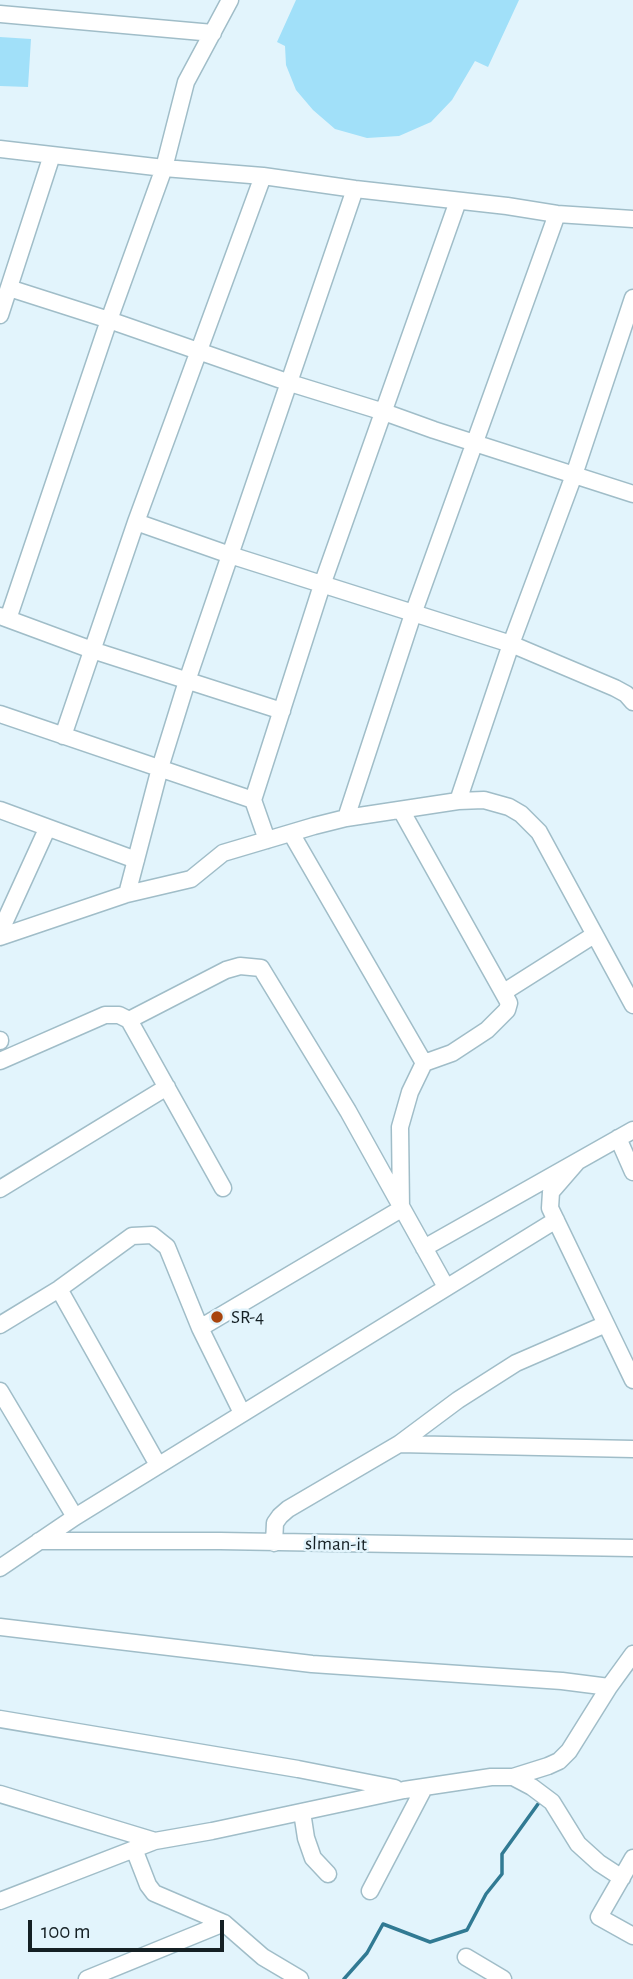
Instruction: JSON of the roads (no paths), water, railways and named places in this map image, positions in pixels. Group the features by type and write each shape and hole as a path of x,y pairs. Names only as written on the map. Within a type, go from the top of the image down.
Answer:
{"street":[{"path":"230,0 186,82 164,168 4,617 92,650 282,711"},
{"path":"0,14 213,33"},
{"path":"0,149 164,168 263,176 557,214 633,219"},
{"path":"0,315 52,155"},
{"path":"63,736 136,522 263,176"},
{"path":"127,894 160,768 187,681 355,189"},
{"path":"267,840 253,800 322,585 458,201"},
{"path":"346,818 413,614 557,214"},
{"path":"9,288 290,383 633,494"},
{"path":"458,802 574,475 633,298"},
{"path":"136,522 322,585 512,644 615,688 633,702"},
{"path":"0,714 253,800"},
{"path":"0,935 127,894 191,879 223,853 291,833 346,818 471,800 509,807 531,822 539,832 633,1005"},
{"path":"0,810 136,860"},
{"path":"401,810 509,1003 508,1010 502,1017 452,1053 424,1063 410,1092 400,1127 401,1209"},
{"path":"0,935 47,829"},
{"path":"291,833 424,1063"},
{"path":"504,992 594,935"},
{"path":"129,1020 226,970 240,966 261,968 348,1111 446,1287"},
{"path":"0,1060 105,1015 119,1015 129,1020 223,1188"},
{"path":"0,1189 167,1087"},
{"path":"424,1248 633,1130"},
{"path":"618,1138 633,1172"},
{"path":"577,1162 551,1192 549,1203 633,1380"},
{"path":"200,1328 401,1209"},
{"path":"0,1569 75,1517 556,1220"},
{"path":"0,1325 59,1289 132,1236 152,1235 167,1247 200,1328 242,1413"},
{"path":"59,1289 158,1465"},
{"path":"274,1543 275,1523 280,1516 398,1444 458,1400 516,1363 606,1324"},
{"path":"0,1391 75,1517"},
{"path":"398,1444 633,1449"},
{"name":"slman-it","path":"39,1541 633,1548"},
{"path":"0,1627 312,1664 562,1681 609,1687"},
{"path":"0,1901 155,1841 404,1790 491,1777 513,1777 559,1761 569,1751 633,1654"},
{"path":"0,1719 404,1790"},
{"path":"513,1777 552,1802 578,1843 599,1863 622,1878"},
{"path":"370,1891 424,1788"},
{"path":"0,1794 155,1841"},
{"path":"302,1812 306,1838 313,1858 328,1874"},
{"path":"134,1849 148,1885 154,1893 224,1923 263,1957 300,1979"},
{"path":"633,1857 599,1917 633,1936"},
{"path":"87,1979 224,1923"},
{"path":"466,1957 503,1979"}],"waterway":[{"path":"344,1979 367,1953 383,1924 430,1942 467,1930 486,1894 502,1874 502,1854 538,1804"}],"place":[{"name":"SR-4","path":"217,1317"}]}
